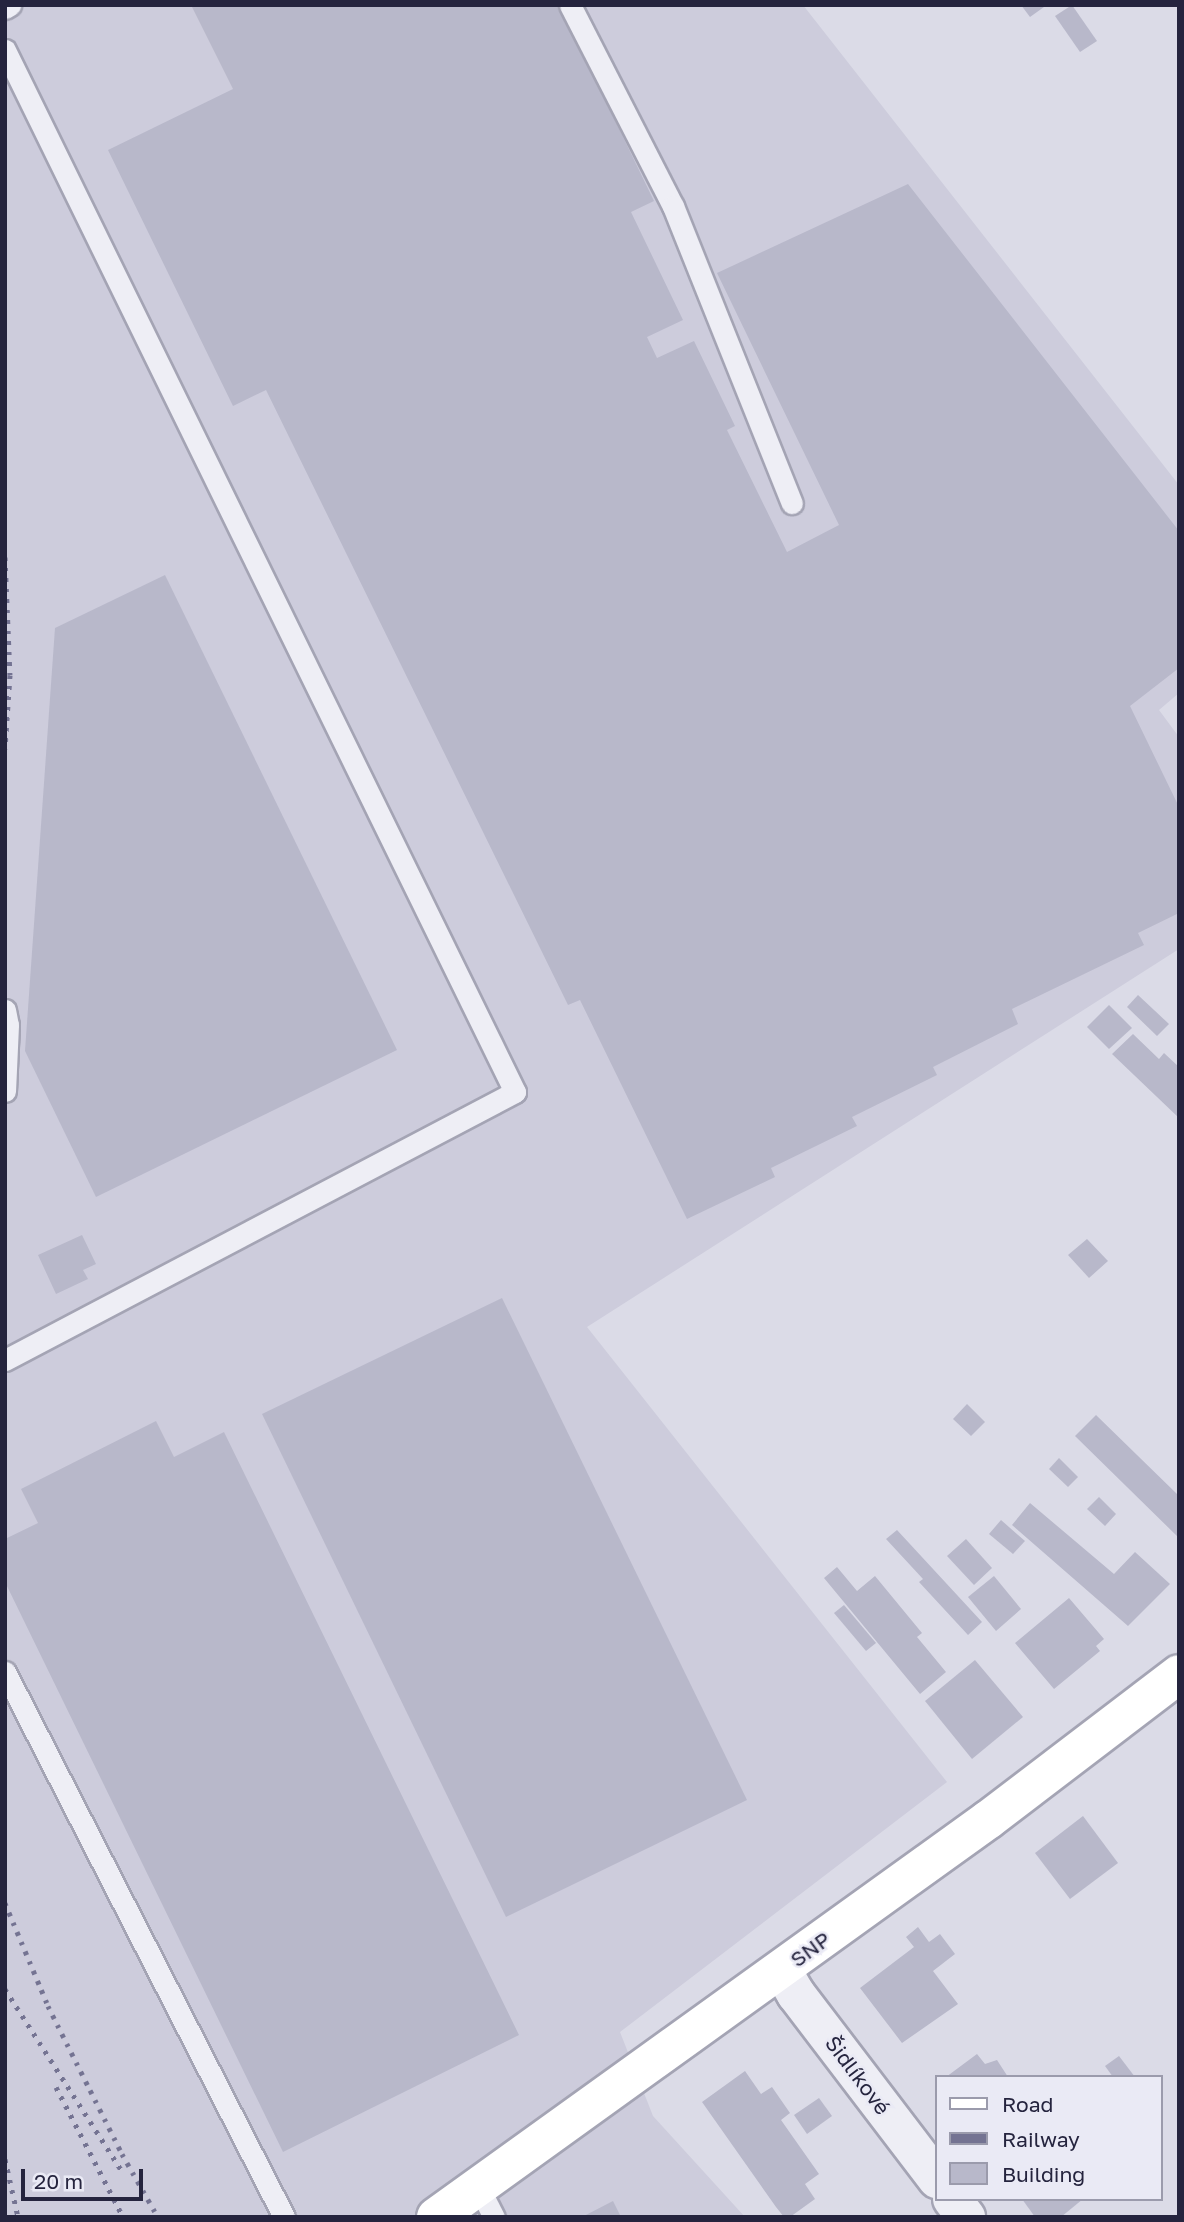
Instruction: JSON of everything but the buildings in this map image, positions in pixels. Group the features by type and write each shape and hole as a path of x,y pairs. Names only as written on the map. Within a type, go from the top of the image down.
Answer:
{"street":[{"name":"SNP","path":"436,2217 486,2202 782,1970 1030,1790 1179,1674"},
{"name":"Šidlíkové","path":"782,1970 796,1994 936,2178"},
{"path":"954,2201 966,2217"}],"lane":[{"path":"570,5 673,206 792,503"},
{"path":"5,50 515,1092 5,1360"},
{"path":"5,1010 8,1025 5,1091"},
{"path":"6,1673 284,2217"}],"shaded area":[{"path":"5,5 803,5 1179,485 1179,693 1159,710 1179,737 1179,949 587,1327 947,1782 620,2032 653,2116 745,2217 5,2217"}],"railway":[{"path":"5,557 10,675 5,749"},
{"path":"5,1903 48,2006 122,2154 158,2217"},
{"path":"5,1989 121,2170"},
{"path":"56,2087 123,2217"},
{"path":"5,2159 18,2217"}]}
